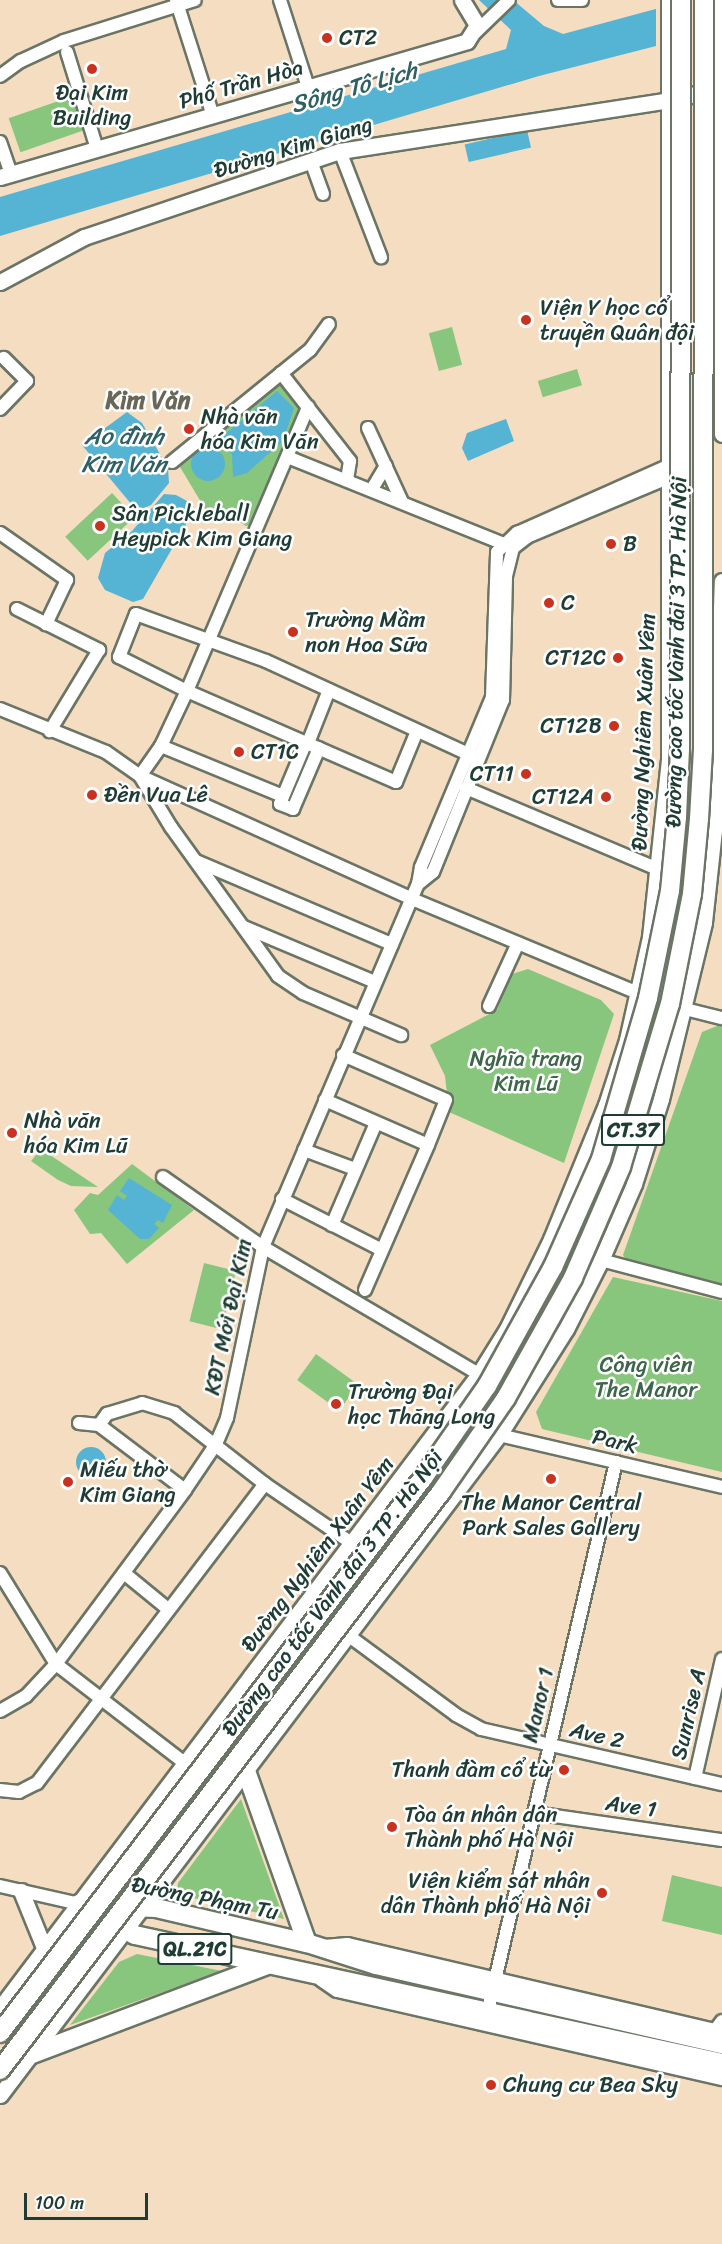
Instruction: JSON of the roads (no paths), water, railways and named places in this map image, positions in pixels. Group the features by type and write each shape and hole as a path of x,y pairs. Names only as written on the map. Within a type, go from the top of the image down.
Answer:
{"highway":[{"name":"Đường cao tốc Vành đai 3 TP. Hà Nội","path":"0,2033 423,1478 481,1395 553,1267 601,1159 648,998 670,891 677,816 680,749 681,0"},
{"name":"Đường cao tốc Vành đai 3 TP. Hà Nội","path":"0,2070 441,1492 506,1398 573,1278 621,1167 670,1004 692,894 699,819 703,750 704,0"},
{"path":"246,1771 314,1945"},
{"name":"Đường Phạm Tu","path":"79,1904 145,1906 314,1945 347,1958 721,2070"},
{"name":"Đường Phạm Tu","path":"79,1904 126,1933 318,1977 340,1978 717,2034"},
{"path":"32,2054 268,1965"}],"main road":[{"path":"462,0 483,18"},
{"name":"Đường Nghiêm Xuân Yêm","path":"0,2008 353,1544 479,1374 507,1329 551,1239 595,1137 638,993 660,870 669,759 671,338 669,0"},
{"path":"722,0 720,206 722,434"},
{"name":"Phố Trần Hòa","path":"5,176 467,41 475,33 483,18"},
{"name":"Đường Kim Giang","path":"0,282 84,237 340,151 669,100 722,89"},
{"path":"669,217 693,225 713,216 720,206"},
{"path":"671,338 699,328 720,336"},
{"path":"0,2096 126,1933 499,1435 566,1329 601,1260 634,1184 685,1009 704,922 714,830 722,581"},
{"path":"551,1239 601,1260"},
{"path":"21,1891 45,1950"},
{"name":"Đường Phạm Tu","path":"490,2001 702,2066"}],"street":[{"path":"0,76 21,61 64,41 177,3 195,0"},
{"path":"280,0 308,87"},
{"path":"483,18 509,0"},
{"path":"558,0 582,0"},
{"path":"177,3 213,116"},
{"path":"67,52 97,149"},
{"path":"0,142 5,176"},
{"path":"340,151 381,257"},
{"path":"311,161 323,194"},
{"path":"172,462 310,350 329,324"},
{"path":"0,409 27,381 4,358"},
{"path":"281,372 350,461 347,479"},
{"path":"140,776 161,746 187,691 290,458 308,407"},
{"path":"368,428 402,502"},
{"path":"290,458 372,489 507,546"},
{"path":"372,489 386,466"},
{"path":"427,870 491,716 501,663 495,560 507,546 565,517 670,471"},
{"path":"0,533 67,580 46,624"},
{"path":"17,609 99,651 50,731"},
{"path":"417,731 396,782 187,691 119,657 136,614 210,639 329,690 474,757"},
{"path":"311,744 292,775 280,804 293,809 305,781 311,744 329,690"},
{"path":"0,710 106,752 140,776 412,898 638,993"},
{"path":"161,746 283,796"},
{"path":"427,870 466,788 474,757"},
{"path":"292,775 305,781"},
{"path":"140,776 195,860 283,980 359,1018 400,1035"},
{"path":"466,788 660,870"},
{"path":"195,860 392,945"},
{"name":"KĐT Mới Đại Kim","path":"0,1712 26,1696 56,1664 185,1490 216,1444 235,1386 263,1247 359,1018 418,884 427,870"},
{"path":"242,926 375,982"},
{"path":"489,1006 518,943"},
{"path":"685,1009 722,1018"},
{"path":"343,1055 446,1100 365,1290"},
{"path":"325,1100 428,1145"},
{"path":"333,1225 376,1123"},
{"path":"304,1150 355,1169"},
{"path":"163,1177 263,1247 479,1374"},
{"path":"282,1199 382,1250"},
{"path":"601,1260 722,1292"},
{"name":"KĐT Mới Đại Kim","path":"99,1425 106,1414 117,1409 142,1403 155,1404 174,1413 216,1444"},
{"path":"79,1423 99,1425 185,1490"},
{"name":"Park","path":"499,1435 722,1487"},
{"path":"216,1444 265,1484 353,1544"},
{"name":"Manor 1","path":"490,2001 616,1462"},
{"path":"0,1790 19,1792 37,1783 265,1484"},
{"path":"0,1573 56,1664 186,1764"},
{"path":"124,1573 168,1609"},
{"name":"Ave 2","path":"349,1636 469,1724 549,1746 722,1784"},
{"name":"Sunrise A","path":"695,1778 722,1659"},
{"name":"Ave 1","path":"534,1813 722,1840"},
{"path":"0,1886 79,1904"},
{"path":"702,2066 717,2034"}],"water":[{"path":"479,0 513,0 544,26 563,34 689,0 695,36 539,76 0,236 0,197 506,49 511,30"},
{"path":"527,130 531,148 469,162 465,144"},
{"path":"277,391 294,408 283,441 247,473 233,477 232,454 224,448 223,436"},
{"name":"Ao đình Kim Văn","path":"127,412 142,423 168,468 169,483 151,505 137,511 82,445"},
{"path":"506,419 514,441 468,461 462,448 467,433"},
{"path":"208,447 220,452 225,464 220,476 208,481 196,476 191,464 196,452"},
{"path":"164,494 176,495 187,501 188,521 143,599 133,602 105,590 98,578 105,553 132,531"},
{"path":"129,1178 172,1205 163,1223 158,1220 154,1224 159,1228 149,1239 140,1239 108,1210 117,1195 124,1200 127,1196 120,1191"},
{"path":"91,1447 102,1451 106,1462 102,1473 91,1477 80,1473 76,1462 80,1451"}],"place":[{"name":"CT2","path":"327,38"},
{"name":"Đại Kim Building","path":"92,69"},
{"name":"Viện Y học cổ truyền Quân đội","path":"526,320"},
{"name":"Nhà văn hóa Kim Văn","path":"189,429"},
{"name":"Sân Pickleball Heypick Kim Giang","path":"100,526"},
{"name":"B","path":"611,544"},
{"name":"C","path":"549,603"},
{"name":"Trường Mầm non Hoa Sữa","path":"293,632"},
{"name":"CT12C","path":"618,658"},
{"name":"CT12B","path":"614,726"},
{"name":"CT1C","path":"239,752"},
{"name":"CT11","path":"526,774"},
{"name":"Đền Vua Lê","path":"92,795"},
{"name":"CT12A","path":"606,797"},
{"name":"Nhà văn hóa Kim Lũ","path":"12,1133"},
{"name":"Trường Đại học Thăng Long","path":"336,1404"},
{"name":"The Manor Central Park Sales Gallery","path":"551,1479"},
{"name":"Miếu thờ Kim Giang","path":"68,1482"},
{"name":"Thanh đàm cổ từ","path":"564,1770"},
{"name":"Tòa án nhân dân Thành phố Hà Nội","path":"392,1827"},
{"name":"Viện kiểm sát nhân dân Thành phố Hà Nội","path":"602,1893"},
{"name":"Chung cư Bea Sky","path":"491,2085"}],"district":[{"name":"Kim Văn","path":"148,401"}],"water label":[{"name":"Sông Tô Lịch","path":"354,88"}],"park label":[{"name":"Nghĩa trang Kim Lũ","path":"526,1070"},
{"name":"Công viên The Manor","path":"646,1376"}]}
